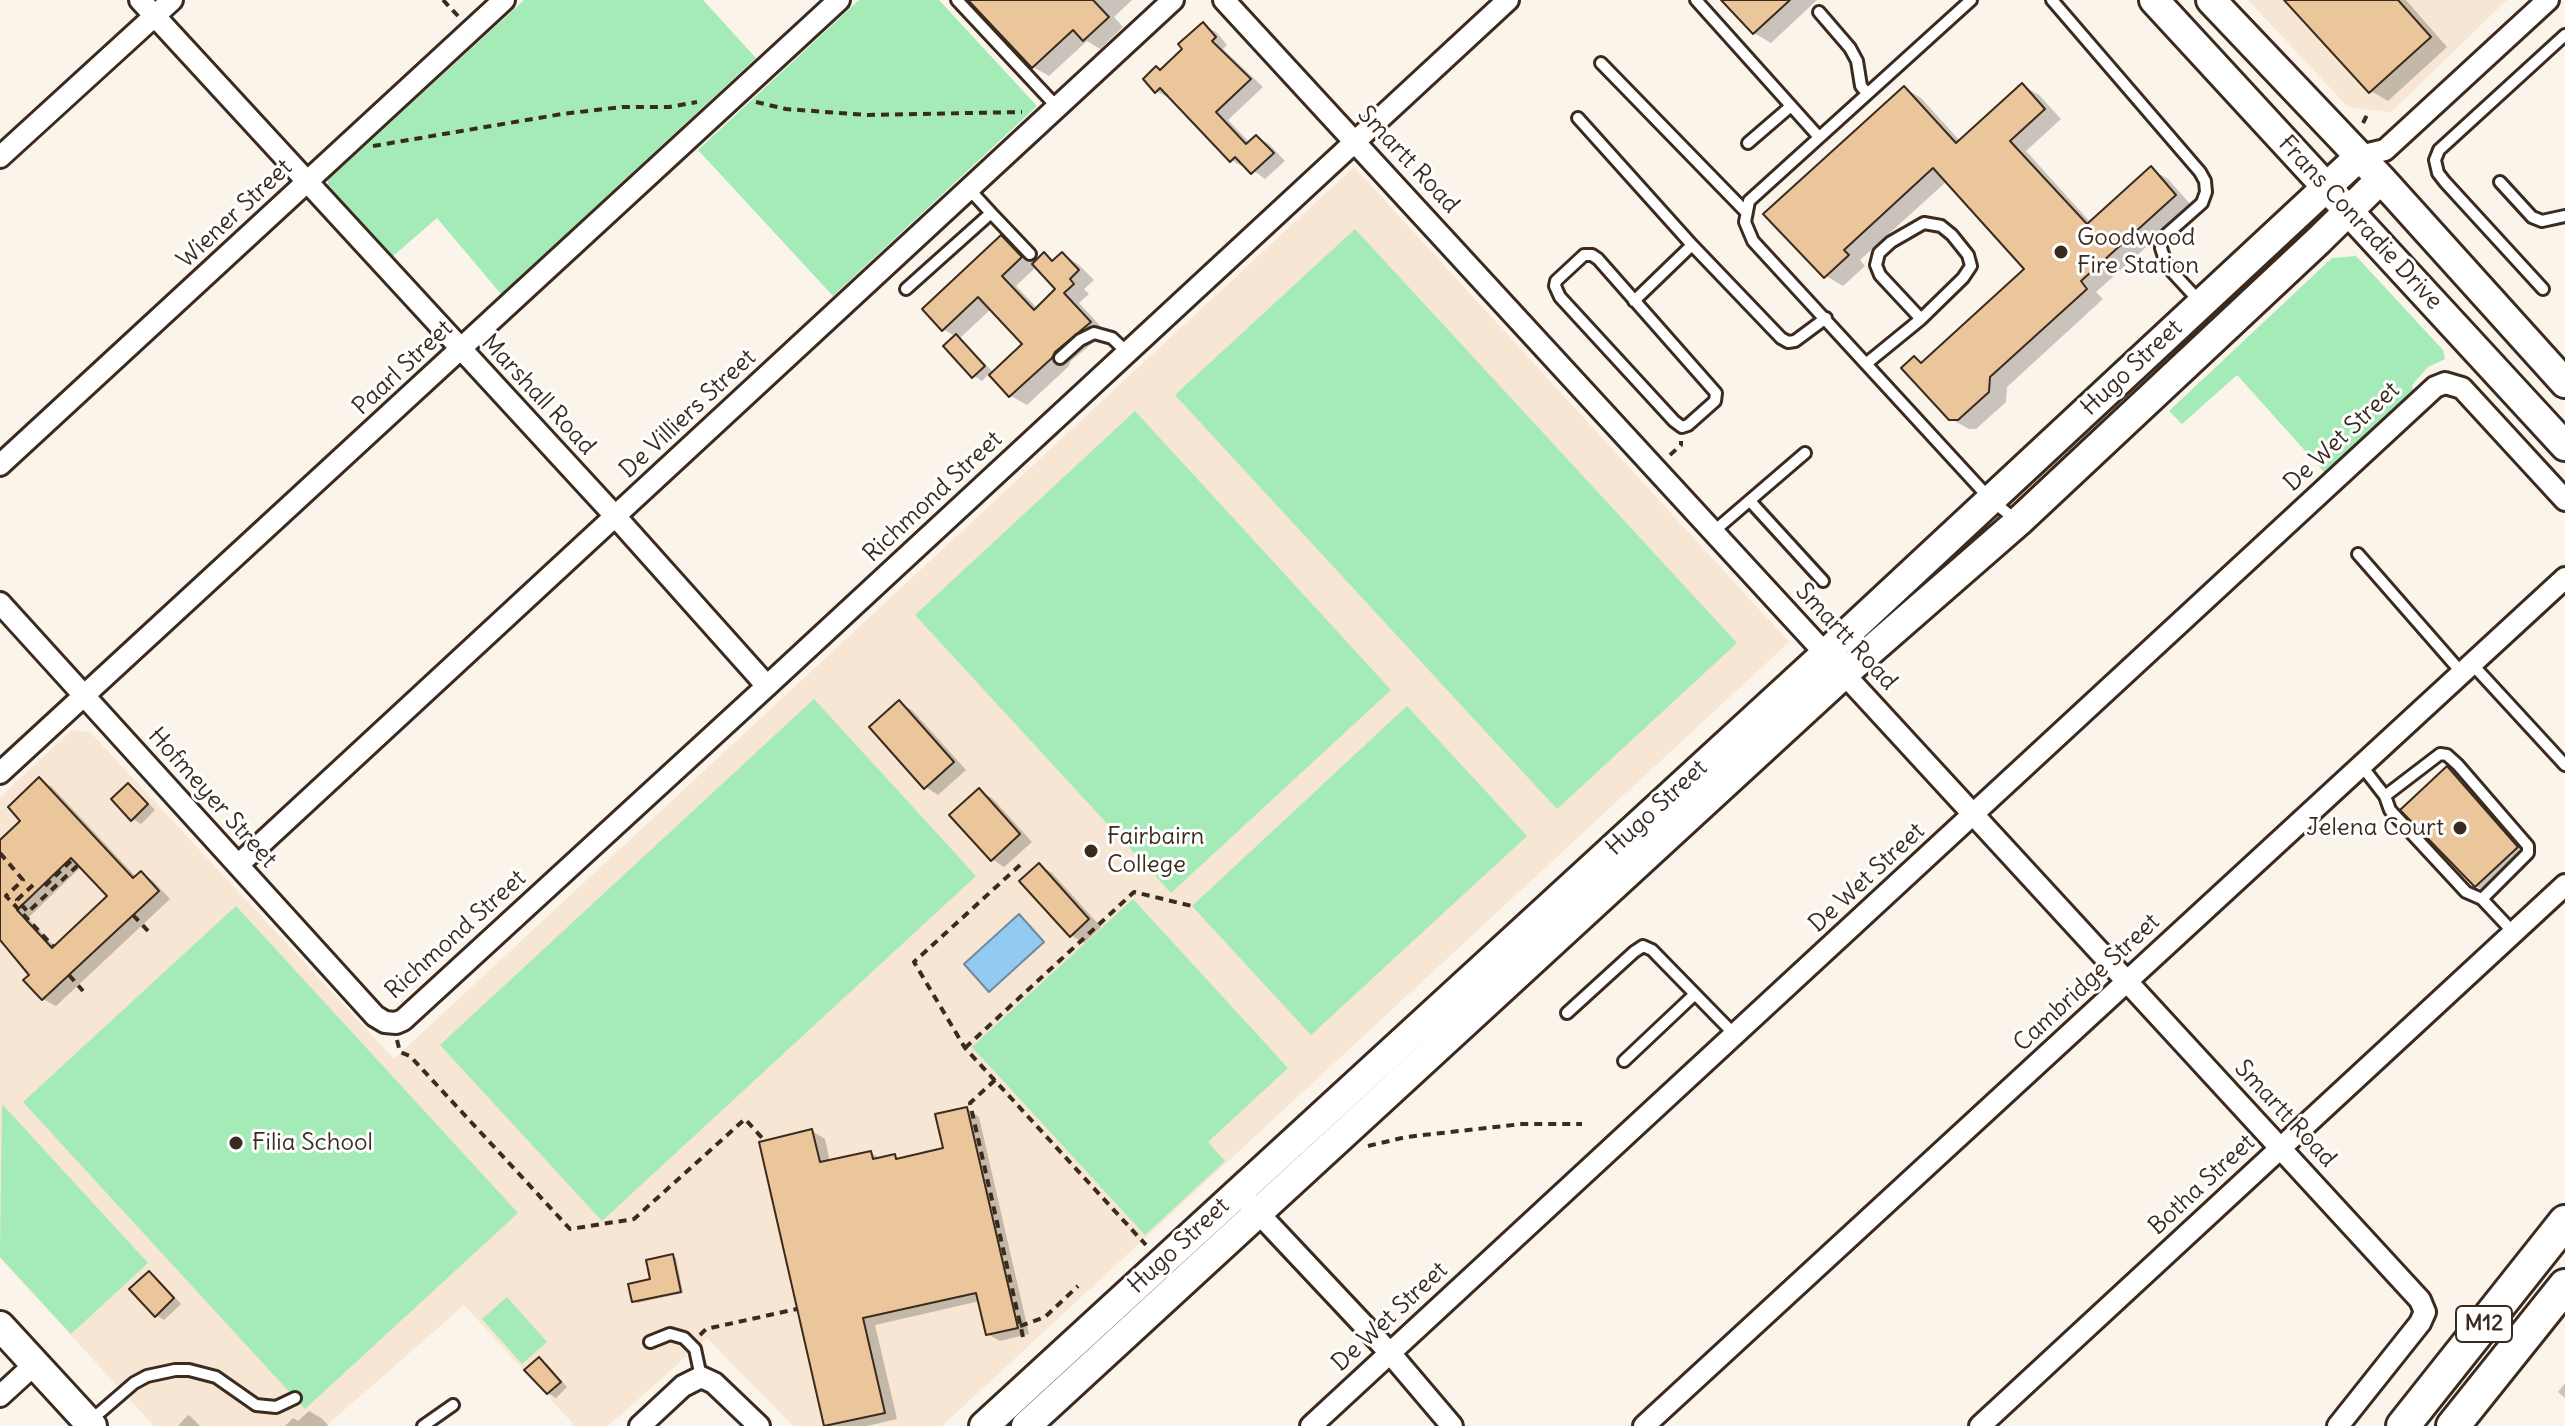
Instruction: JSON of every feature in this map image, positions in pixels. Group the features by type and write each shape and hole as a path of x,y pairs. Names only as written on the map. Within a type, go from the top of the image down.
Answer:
{"main road":[{"name":"M12","path":"2403,1426 2565,1222"},
{"name":"M12","path":"2453,1426 2565,1286"}],"street":[{"name":"Marshall Road","path":"140,0 616,517 767,686"},
{"path":"0,157 172,0"},
{"name":"Wiener Street","path":"0,465 504,0"},
{"name":"Paarl Street","path":"0,773 839,0"},
{"name":"De Villiers Street","path":"238,865 1173,0"},
{"name":"Smartt Road","path":"1224,0 2420,1300 2425,1312 2420,1323 2338,1426"},
{"name":"Richmond Street","path":"391,1024 403,1020 1508,0"},
{"name":"Frans Conradie Drive","path":"2154,0 2565,446"},
{"name":"Frans Conradie Drive","path":"2211,0 2373,153 2381,179 2564,381"},
{"path":"2373,153 2548,0"},
{"name":"Hugo Street","path":"984,1426 1825,654 2326,186 2373,153"},
{"name":"Hugo Street","path":"1026,1426 1845,673 2018,522 2381,179"},
{"name":"De Wet Street","path":"1311,1426 2435,387 2445,383 2462,388 2565,500"},
{"path":"2091,407 2114,431"},
{"name":"Cambridge Street","path":"1644,1426 2565,578"},
{"name":"Hofmeyer Street","path":"0,603 375,1016 391,1024"},
{"name":"Botha Street","path":"1980,1426 2565,885"},
{"path":"1237,1192 1390,1353 1452,1426"},
{"path":"0,1326 90,1424"},
{"path":"0,1396 35,1364"},
{"path":"640,1426 683,1386 701,1377 714,1383 759,1426"}],"lane":[{"path":"957,0 1050,114"},
{"path":"1696,0 1818,136"},
{"path":"1971,0 1749,201 1745,222 1753,241 1991,500 2018,522"},
{"path":"2052,0 2205,181 2206,192 2202,203 2167,234 2161,248 2167,266 2201,303"},
{"path":"1819,12 1850,48 1857,61 1861,86 1867,93"},
{"path":"2543,289 2445,182 2438,173 2435,160 2439,150 2565,35"},
{"path":"1601,63 1745,211"},
{"path":"1748,143 1791,106"},
{"path":"1578,118 1781,338 1788,342 1795,341 1826,318"},
{"path":"2500,182 2532,217 2542,221 2565,216"},
{"path":"969,189 1030,254"},
{"path":"906,289 991,213"},
{"path":"1867,363 1921,319 1963,278 1971,266 1968,255 1952,235 1941,226 1924,223 1891,242 1879,253 1876,265 1880,275 1921,319"},
{"path":"1634,301 1692,245"},
{"path":"1592,255 1598,259 1716,393 1715,401 1682,427 1562,301 1556,291 1556,281 1579,258 1592,255"},
{"path":"1060,358 1080,340 1094,333 1112,338 1128,353"},
{"path":"1713,532 1805,453"},
{"path":"1750,501 1823,581"},
{"path":"2358,554 2565,765"},
{"path":"2385,796 2440,754 2447,755 2458,765 2528,846 2528,853 2482,899"},
{"path":"2361,765 2385,796 2390,810 2466,892 2482,899 2514,933"},
{"path":"1567,1013 1643,946 1652,950 1735,1035"},
{"path":"1624,1061 1695,994"},
{"path":"1104,1315 1126,1336"},
{"path":"650,1342 670,1334 684,1338 695,1349 701,1377"},
{"path":"90,1424 134,1383 175,1370 216,1377 256,1405 276,1407 295,1398"},
{"path":"423,1426 453,1405"}],"path":[{"path":"351,142 375,147 562,114 622,107 669,107 734,97 786,109 867,115 1050,114"},
{"path":"2363,123 2367,115"},
{"path":"1656,469 1681,445 1682,427"},
{"path":"0,853 23,880 6,896 53,946"},
{"path":"33,885 17,900 28,912 54,888 76,867 71,861 46,883 54,888"},
{"path":"1020,865 914,962 965,1048 1146,1245"},
{"path":"965,1048 1134,892 1192,906"},
{"path":"133,915 148,931"},
{"path":"69,975 83,991"},
{"path":"391,1024 400,1052 410,1056 570,1229 634,1219 745,1119 764,1140"},
{"path":"995,1080 970,1103 1023,1337"},
{"path":"1358,1148 1406,1137 1522,1124 1582,1124"},
{"path":"1020,1326 1045,1317 1078,1286"},
{"path":"705,1340 700,1335 706,1329 797,1309"}],"shaded area":[{"path":"2248,0 2507,0 2391,112 2348,107"},
{"name":"Fairbairn College","path":"1354,167 1789,642 942,1426 793,1426 707,1338 608,1426 575,1426 464,1305 326,1426 154,1426 0,1258 0,797 72,730 90,732 394,1059"}],"green space":[{"path":"524,0 703,0 756,58 501,294 437,218 392,257 328,186 328,180"},
{"path":"859,0 939,0 1037,106 833,296 698,150"},
{"path":"1355,229 1737,643 1557,809 1175,395"},
{"path":"2356,256 2443,350 2445,359 2428,367 2412,385 2413,391 2408,397 2326,474 2237,375 2182,424 2169,411 2332,258"},
{"path":"1135,411 1391,690 1171,893 915,615"},
{"path":"814,699 976,876 602,1221 440,1045"},
{"path":"1407,706 1527,836 1311,1035 1192,906"},
{"path":"1133,899 1288,1068 1208,1142 1225,1161 1145,1235 972,1047"},
{"path":"236,906 518,1213 305,1409 23,1102"},
{"path":"2,1104 148,1263 71,1334 0,1257"},
{"path":"507,1297 547,1342 522,1364 482,1319"}],"water":[{"path":"1019,914 1044,942 989,992 964,964"}],"building":[{"path":"968,0 1093,0 1109,17 1083,41 1073,30 1032,68"},
{"path":"1721,0 1790,0 1753,34"},
{"path":"2284,0 2398,0 2431,37 2369,93"},
{"path":"1203,22 1216,37 1212,41 1251,79 1216,112 1246,144 1256,135 1274,153 1251,174 1235,157 1230,162 1160,88 1155,93 1143,79 1156,66 1160,70 1182,49 1178,44"},
{"name":"Goodwood Fire Station","path":"2022,83 2045,109 2010,141 2087,224 2151,166 2176,195 2081,281 2087,289 1990,377 1989,392 1958,420 1949,420 1901,368 1914,356 1921,363 2024,269 1933,168 1844,250 1849,255 1824,278 1763,214 1904,86 1956,143"},
{"path":"1001,235 1022,257 1002,276 1034,310 1055,289 1032,264 1044,252 1052,261 1062,252 1079,270 1070,279 1074,284 1064,293 1091,322 1009,397 989,375 1022,344 978,297 942,331 922,309"},
{"path":"956,334 985,366 972,378 943,346"},
{"path":"899,700 954,762 924,789 869,727"},
{"name":"Jelena Court","path":"2447,766 2518,847 2475,887 2400,810"},
{"path":"39,777 133,878 141,871 159,891 42,1000 23,980 29,975 0,940 0,840 20,821 8,807","holes":["71,858 107,896 52,948 17,910"]},
{"path":"128,783 148,804 131,821 111,799"},
{"path":"979,788 1020,834 991,861 949,815"},
{"path":"1039,863 1089,919 1070,937 1019,881"},
{"path":"967,1107 1018,1328 986,1335 976,1293 863,1318 885,1413 824,1426 759,1142 812,1129 820,1162 871,1151 873,1159 895,1154 896,1159 943,1148 935,1114"},
{"path":"673,1254 681,1292 632,1302 628,1284 650,1279 646,1260"},
{"path":"149,1271 174,1298 155,1317 129,1289"},
{"path":"539,1357 561,1382 547,1394 524,1370"}],"place":[{"name":"Goodwood Fire Station","path":"2061,252"},
{"name":"Jelena Court","path":"2460,828"},
{"name":"Fairbairn College","path":"1091,851"},
{"name":"Filia School","path":"236,1143"}]}
